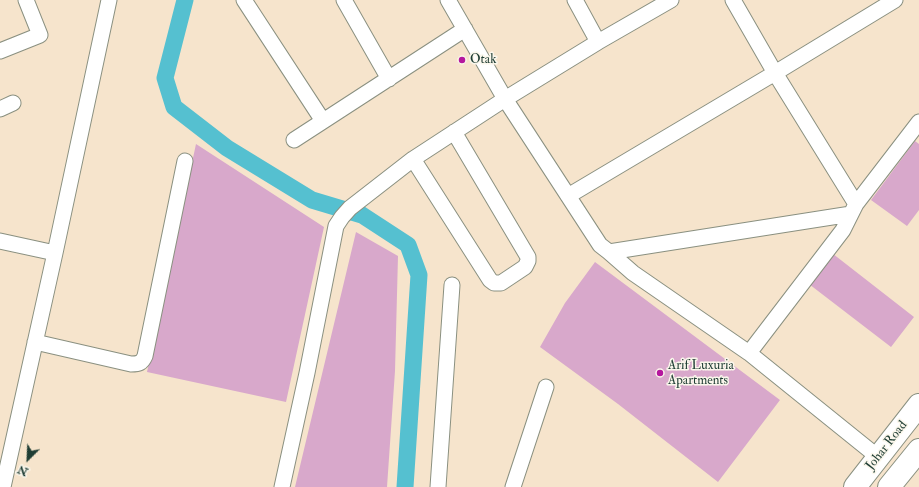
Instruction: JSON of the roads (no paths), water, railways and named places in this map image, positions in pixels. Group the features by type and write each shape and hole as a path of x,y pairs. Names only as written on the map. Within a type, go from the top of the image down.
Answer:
{"main road":[{"name":"Johar Road","path":"855,487 919,405"},
{"name":"Johar Road","path":"889,487 919,450"}],"street":[{"path":"0,51 40,35 26,0"},
{"path":"3,487 109,0"},
{"path":"244,0 323,122"},
{"path":"344,0 389,79"},
{"path":"448,0 505,99 600,245 633,273 749,353 878,457"},
{"path":"575,0 598,42"},
{"path":"282,487 309,365 336,226 346,212 413,159 454,132 598,42 671,0"},
{"path":"733,0 853,209"},
{"path":"568,196 895,0"},
{"path":"294,140 465,29"},
{"path":"749,353 843,230 853,209 919,122"},
{"path":"413,159 490,280 494,283 501,283 524,267 528,261 528,257 454,132"},
{"path":"35,342 131,364 138,364 142,361 145,356 185,161"},
{"path":"609,252 853,209"},
{"path":"0,241 55,253"},
{"path":"438,487 452,285"},
{"path":"513,487 546,387"}],"waterway":[{"path":"185,0 165,78 174,107 227,148 312,200 362,215 408,245 419,275 405,487"}],"place":[{"name":"Otak","path":"462,60"},
{"name":"Arif Luxuria Apartments","path":"660,373"}]}
